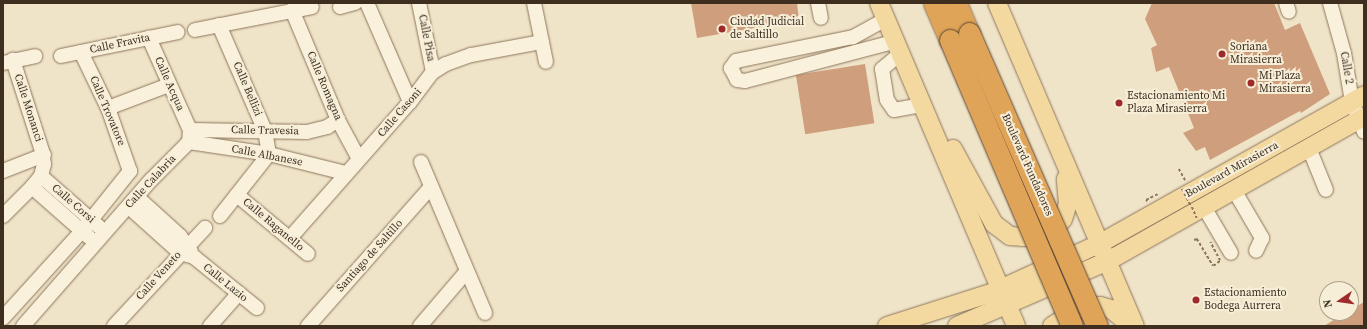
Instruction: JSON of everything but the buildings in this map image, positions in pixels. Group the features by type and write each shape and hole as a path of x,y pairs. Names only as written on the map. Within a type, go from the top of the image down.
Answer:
{"highway":[{"name":"Boulevard Fundadores","path":"934,3 1072,326"},
{"name":"Boulevard Fundadores","path":"956,3 1097,326"}],"main road":[{"path":"879,3 1016,326"},
{"path":"997,3 1099,244 1108,261 1136,326"},
{"path":"900,51 926,96 979,200 994,224 1006,234 1024,237 1047,230 1063,219 1068,204 1064,162"},
{"name":"Boulevard Mirasierra","path":"887,326 952,307 1000,290 1099,244 1358,99"},
{"name":"Boulevard Mirasierra","path":"957,326 1008,306 1108,261 1309,148 1362,123"},
{"path":"1052,326 1078,309 1100,306 1115,311 1131,326"}],"street":[{"path":"340,7 355,3"},
{"path":"367,3 410,102"},
{"name":"Calle Pisa","path":"419,3 433,72"},
{"path":"534,3 546,62"},
{"path":"818,3 821,18"},
{"name":"Calle 2","path":"1330,3 1358,99 1362,123"},
{"path":"195,30 312,7"},
{"name":"Calle Romagna","path":"292,10 338,120 358,159"},
{"path":"886,19 853,37 736,61 731,68 737,80 745,81 900,51"},
{"name":"Calle Bellizi","path":"220,25 265,131 269,154"},
{"name":"Calle Fravita","path":"61,56 178,32"},
{"name":"Calle Acqua","path":"149,38 190,136"},
{"name":"Calle Casoni","path":"290,238 345,173 410,102 433,72 446,64 472,55 542,42"},
{"path":"900,51 882,69 882,80 887,100 894,110 923,105"},
{"name":"Calle Trovatore","path":"81,52 108,108 130,171"},
{"path":"8,62 35,56"},
{"name":"Calle Monanci","path":"8,62 44,155"},
{"path":"108,108 169,85"},
{"name":"Calle Travesia","path":"190,136 265,131 307,132 327,127 338,120"},
{"name":"Calle Albanese","path":"190,136 345,173"},
{"name":"Calle Calabria","path":"23,326 190,136"},
{"path":"1309,148 1326,190"},
{"path":"220,216 269,154"},
{"path":"3,172 44,155"},
{"path":"3,216 36,181 44,155"},
{"path":"421,162 485,313"},
{"path":"130,171 151,180"},
{"name":"Calle Calabria","path":"3,318 87,226 130,171"},
{"name":"Calle Corsi","path":"36,181 87,226 96,243"},
{"name":"Santiago de Saltillo","path":"308,326 431,187"},
{"path":"1234,190 1262,238 1256,251"},
{"name":"Calle Raganello","path":"237,195 308,254"},
{"name":"Calle Lazio","path":"133,202 187,252 256,308"},
{"path":"1197,212 1231,253"},
{"name":"Calle Corsi","path":"87,226 105,232"},
{"name":"Calle Veneto","path":"114,326 187,252 205,228"},
{"path":"420,326 467,271"},
{"path":"210,326 239,293"}],"path":[{"path":"1182,189 1197,212"},
{"path":"1194,240 1197,239 1213,266 1220,261 1207,236"}],"place":[{"name":"Ciudad Judicial de Saltillo","path":"722,29"},
{"name":"Soriana Mirasierra","path":"1222,54"},
{"name":"Mi Plaza Mirasierra","path":"1251,83"},
{"name":"Estacionamiento Mi Plaza Mirasierra","path":"1119,103"},
{"name":"Estacionamiento Bodega Aurrera","path":"1196,300"}]}
